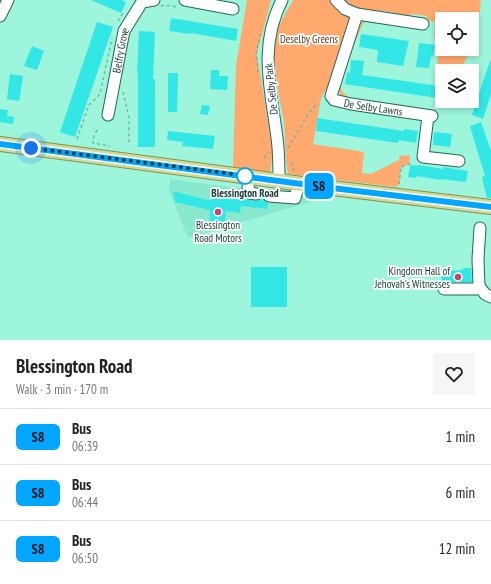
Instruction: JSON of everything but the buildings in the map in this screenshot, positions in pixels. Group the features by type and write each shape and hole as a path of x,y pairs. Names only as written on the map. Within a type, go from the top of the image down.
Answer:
{"main road":[{"path":"0,144 491,207"}],"street":[{"path":"0,16 8,0"},
{"name":"De Selby Park","path":"279,181 278,140 270,94 268,43 272,21 282,0"},
{"path":"336,0 346,9 356,14 423,24"},
{"name":"Belfry Grove","path":"108,115 124,31 141,1 156,3"},
{"path":"184,4 233,9"},
{"name":"De Selby Lawns","path":"356,14 331,96 335,100 351,104 430,116 423,157 459,162"},
{"path":"249,176 248,187 250,193 256,194"},
{"path":"269,196 295,198 299,183"},
{"path":"480,228 478,259 479,286 485,294 491,297"},
{"path":"444,289 476,289 479,286"}],"path":[{"path":"156,3 165,5 184,4"},
{"path":"117,23 124,12"},
{"path":"77,138 89,105 100,94 113,36"},
{"path":"123,91 128,117 129,144"},
{"path":"287,151 310,112 316,105 319,105"},
{"path":"94,145 109,148 110,146 94,143 94,136 97,130"},
{"path":"399,190 401,167 412,163"}],"shaded area":[{"path":"170,179 320,199 188,238 169,191"}],"green space":[{"name":"Deselby Greens","path":"247,0 271,0 257,54 272,147 270,173 233,167 236,65"},
{"name":"Deselby Greens","path":"293,0 481,0 479,21 479,12 435,12 435,22 428,21 427,16 412,14 409,16 384,11 360,9 348,23 328,86 321,98 313,144 364,152 362,173 371,174 399,160 400,156 410,155 409,164 401,167 399,185 397,185 397,187 288,174 284,122 278,91 274,56 278,27"},
{"path":"364,21 365,22 362,25 353,47 342,80 351,48 361,23"},
{"name":"Deselby Greens","path":"438,56 467,56 463,64 437,64"},
{"path":"341,82 343,93 348,97 345,98 341,95 339,89"}],"bus line":[{"name":"S8","path":"0,144 332,188 491,207"}],"place":[{"name":"Blessington Road","path":"245,176"},
{"name":"Blessington Road Motors","path":"218,212"},
{"name":"Kingdom Hall of Jehovah's Witnesses","path":"458,277"}],"route":[{"path":"31,148 249,176 245,176"}]}
